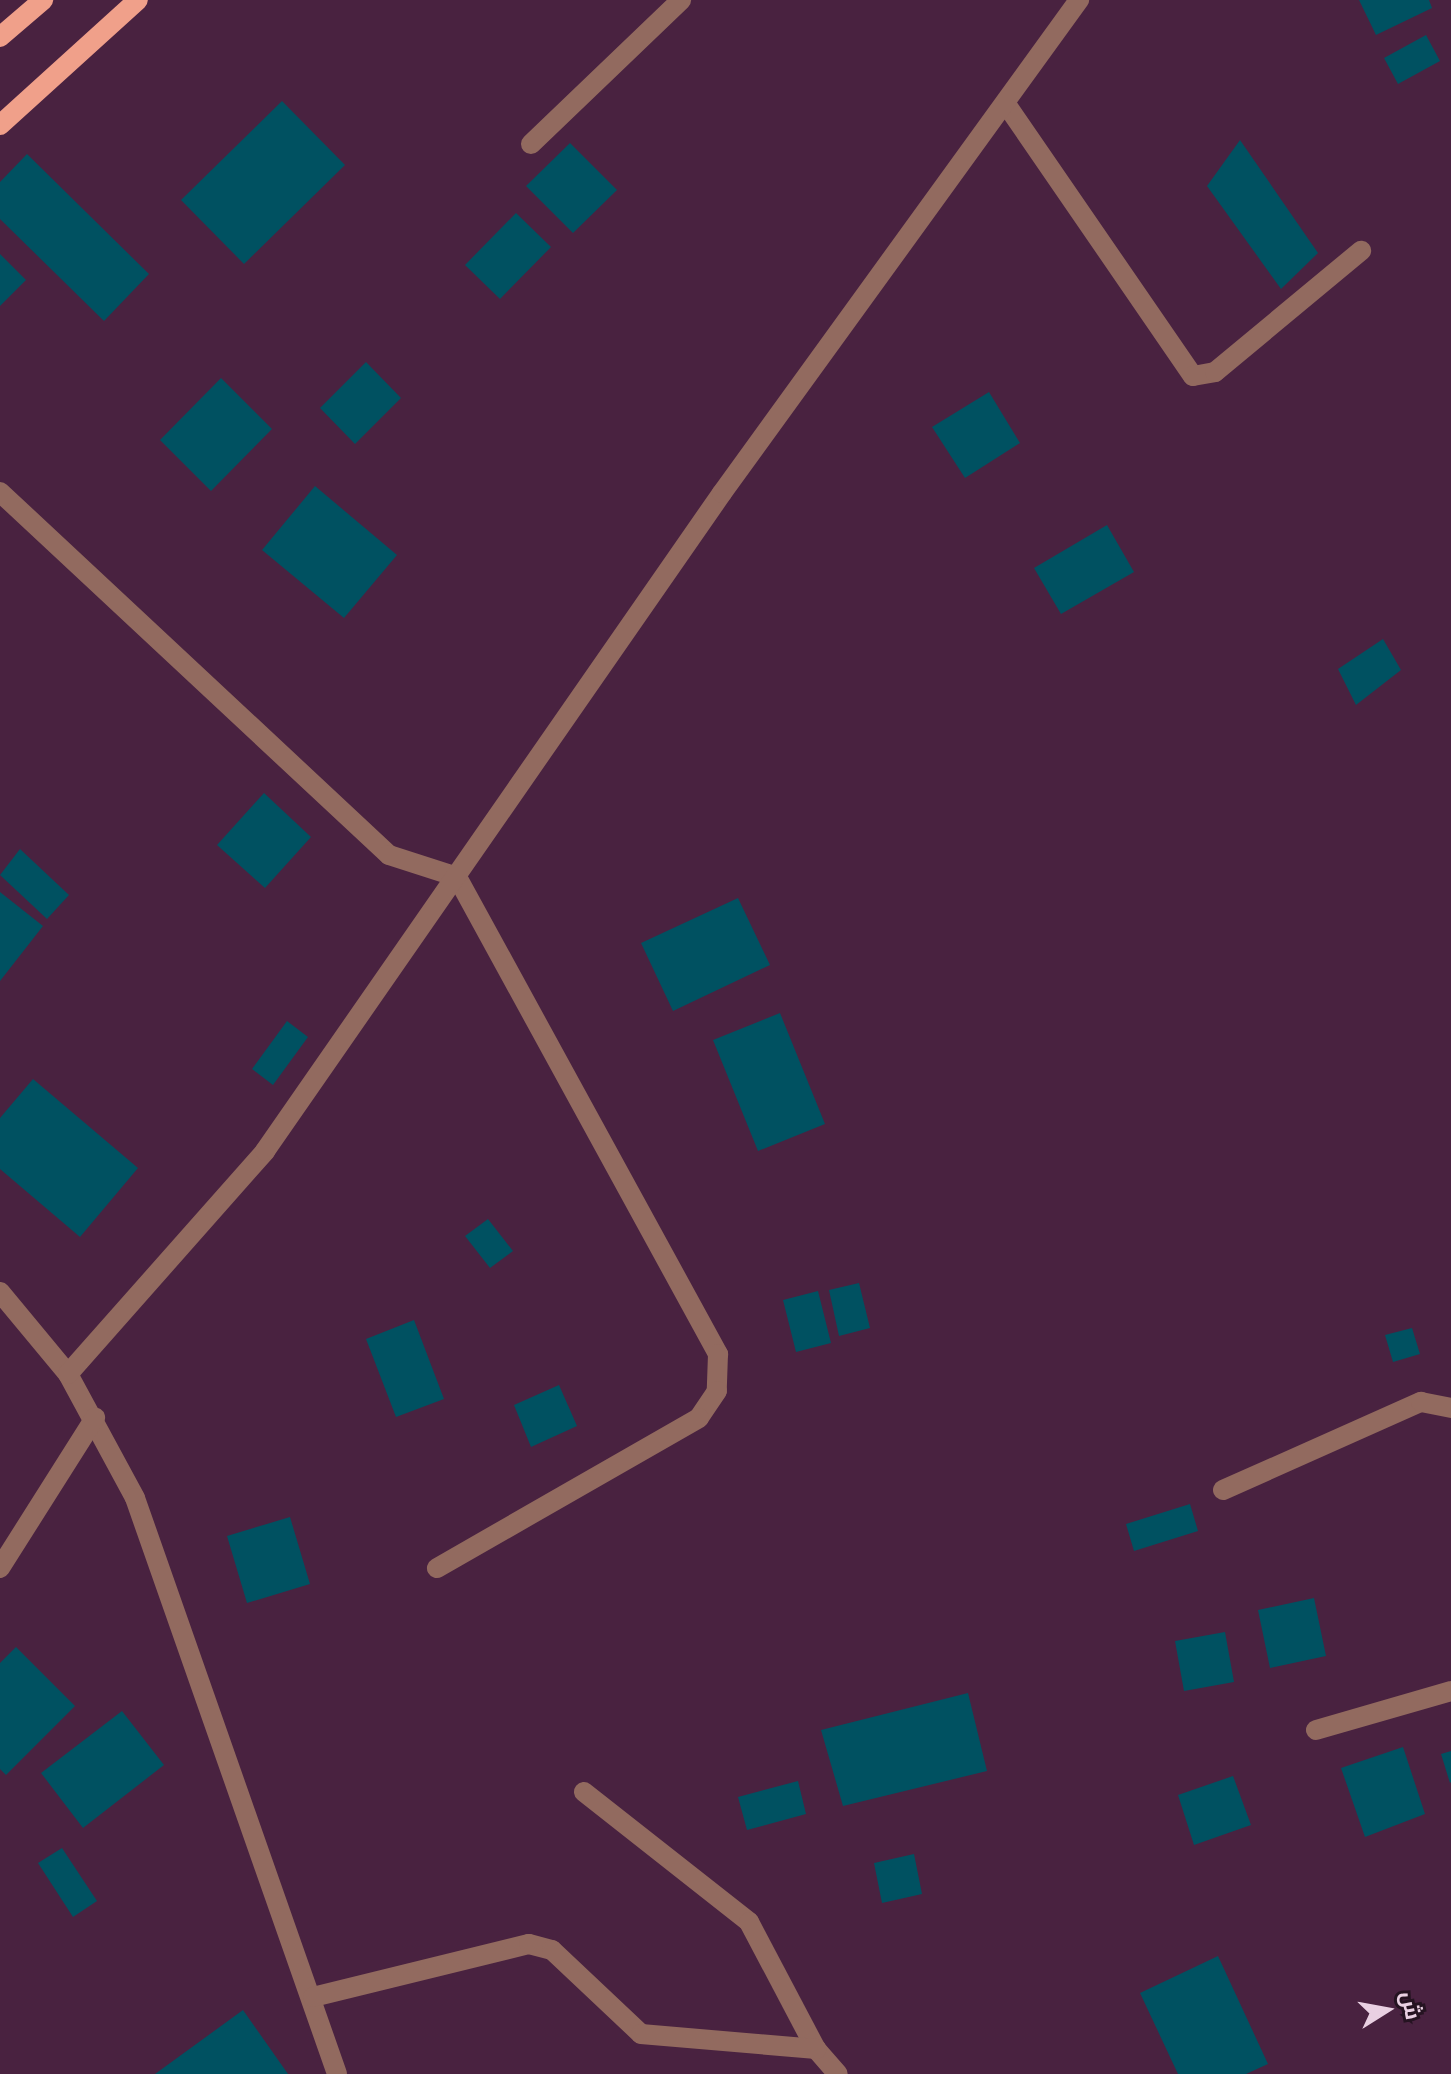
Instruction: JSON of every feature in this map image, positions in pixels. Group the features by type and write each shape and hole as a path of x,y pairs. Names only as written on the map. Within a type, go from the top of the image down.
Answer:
{"main road":[{"path":"0,37 43,0"},
{"path":"0,125 138,0"}],"street":[{"path":"531,144 681,0"},
{"path":"68,1374 265,1151 722,493 1079,0"},
{"path":"1006,104 1193,376 1215,372 1361,251"},
{"path":"0,492 389,855 457,877 718,1354 717,1391 699,1418 437,1568"},
{"path":"0,1292 68,1374 95,1418 135,1498 313,1997 337,2074"},
{"path":"1223,1490 1421,1402 1451,1408"},
{"path":"0,1568 95,1418"},
{"path":"1316,1730 1451,1691"},
{"path":"584,1792 749,1922 816,2049 838,2074"},
{"path":"313,1997 529,1944 552,1950 641,2034 816,2049"}],"building":[{"path":"1359,0 1429,0 1432,8 1376,35"},
{"path":"1426,35 1440,61 1398,84 1384,58"},
{"path":"282,101 345,165 244,264 181,200"},
{"path":"1240,140 1318,253 1281,289 1207,186"},
{"path":"570,143 617,190 573,233 526,186"},
{"path":"27,154 149,274 104,321 0,219 0,182"},
{"path":"516,213 551,247 500,299 465,265"},
{"path":"0,254 26,280 0,306"},
{"path":"366,362 401,398 355,444 320,408"},
{"path":"221,378 272,429 211,491 160,440"},
{"path":"989,392 1020,443 965,478 932,427"},
{"path":"315,486 397,555 344,618 262,550"},
{"path":"1107,525 1134,572 1061,614 1034,568"},
{"path":"1383,639 1401,670 1356,705 1338,669"},
{"path":"264,793 311,837 265,888 217,845"},
{"path":"20,849 69,895 47,919 0,875"},
{"path":"0,892 43,926 0,981"},
{"path":"738,898 770,965 673,1011 641,943"},
{"path":"780,1013 825,1124 758,1151 713,1040"},
{"path":"287,1021 308,1037 273,1085 252,1069"},
{"path":"33,1079 138,1168 80,1237 0,1169 0,1118"},
{"path":"488,1219 513,1251 490,1268 465,1236"},
{"path":"859,1283 870,1328 839,1336 829,1290"},
{"path":"818,1291 831,1343 796,1352 783,1300"},
{"path":"414,1320 444,1399 396,1417 366,1339"},
{"path":"1412,1328 1420,1354 1393,1362 1385,1335"},
{"path":"559,1385 577,1426 531,1447 514,1405"},
{"path":"1190,1504 1198,1531 1134,1551 1126,1524"},
{"path":"290,1517 310,1584 247,1603 227,1536"},
{"path":"1314,1598 1326,1656 1270,1668 1258,1610"},
{"path":"1225,1632 1234,1682 1184,1691 1175,1641"},
{"path":"16,1647 75,1706 6,1775 0,1769 0,1663"},
{"path":"968,1693 987,1771 843,1806 821,1730"},
{"path":"122,1711 164,1765 83,1828 41,1773"},
{"path":"1403,1747 1425,1814 1365,1837 1341,1768"},
{"path":"1451,1751 1451,1782 1450,1783 1441,1754"},
{"path":"1233,1776 1251,1825 1194,1845 1178,1795"},
{"path":"798,1781 806,1814 747,1830 738,1797"},
{"path":"62,1848 97,1901 73,1917 38,1863"},
{"path":"914,1854 922,1894 882,1903 874,1863"},
{"path":"1218,1956 1268,2064 1246,2074 1178,2074 1140,1993"},
{"path":"243,2010 288,2074 155,2074"}]}
